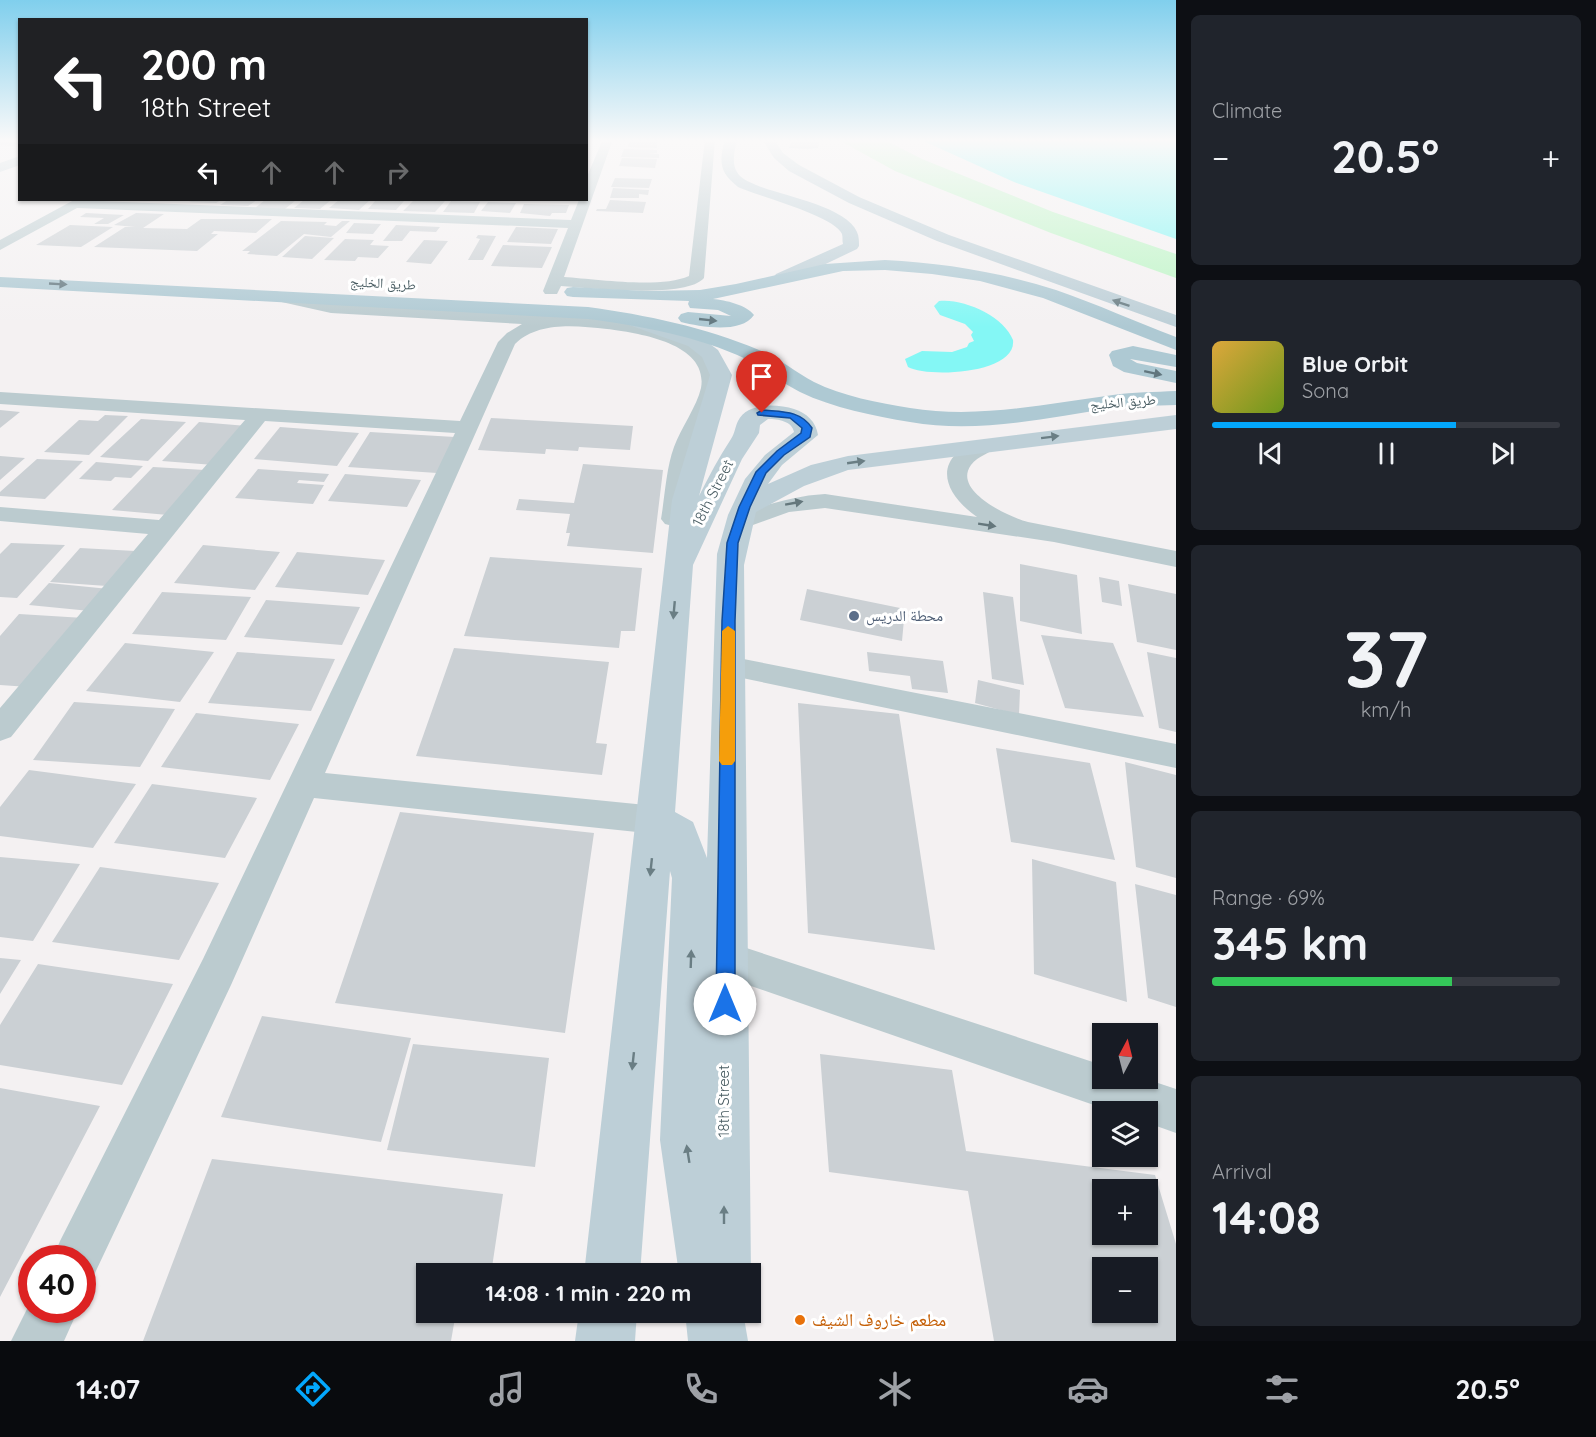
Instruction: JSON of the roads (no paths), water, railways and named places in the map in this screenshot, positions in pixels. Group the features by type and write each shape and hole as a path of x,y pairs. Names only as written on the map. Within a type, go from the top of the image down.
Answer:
{"main road":[{"path":"0,265 47,267"},
{"path":"548,287 679,297 765,285 782,278 836,267 911,266 961,273 1047,293 1176,344"},
{"name":"طريق الخليج","path":"0,282 263,294 588,313 699,335 754,356 807,387 835,398 910,415 947,419 1020,417 1115,401 1176,398"},
{"path":"441,305 506,302 600,306 659,312 705,321 735,322 745,315 721,305 609,298 548,287"},
{"path":"1176,361 1133,352 1119,355 1120,362 1131,368 1176,377"}],"street":[{"path":"0,246 78,202 576,224"},
{"path":"583,202 548,287 666,286 692,281 697,274 704,202"},
{"path":"782,278 831,257 850,246 852,239 850,232 836,221 794,202"},
{"path":"858,202 943,238 1176,321"},
{"path":"263,294 331,308 624,326 660,334 697,352 709,369 710,388 690,430 680,468 673,515 678,567"},
{"path":"464,315 499,323 507,333 507,342"},
{"path":"613,1263 685,500 690,476 716,398 721,375 711,354 695,342 631,320"},
{"path":"84,1245 217,972 507,342 524,328 564,322"},
{"path":"0,398 469,428"},
{"name":"18th Street","path":"678,567 730,459 747,434 749,422 762,413 792,415 803,422 807,428 806,435 781,453 762,472 742,515 733,543 730,566 723,1263"},
{"path":"0,729 13,698 166,528 259,415"},
{"path":"742,515 787,482 816,470 848,463 1176,422"},
{"path":"987,445 972,450 959,462 956,479 961,490 986,512 1007,523 1054,535"},
{"path":"742,515 801,502 825,501 1054,535 1176,559"},
{"path":"0,514 166,528"},
{"path":"728,666 1176,756"},
{"path":"304,784 656,820 679,834 693,878 686,1140 705,1263"},
{"path":"725,959 1176,1111"},
{"path":"38,1341 47,1323"},
{"path":"605,1341 607,1323"},
{"path":"716,1323 718,1341"},
{"path":"723,1323 723,1341"}],"water":[{"path":"1070,202 1176,202 1176,239"},
{"path":"939,301 959,302 992,316 1008,331 1013,340 1010,351 1001,360 970,370 933,372 908,367 905,359 922,351 952,352 967,347 974,341 971,335 973,332 965,324 940,315 934,306"}],"place":[{"name":"محطة الدريس","path":"854,616"},
{"name":"مطعم خاروف الشيف","path":"800,1320"}]}
